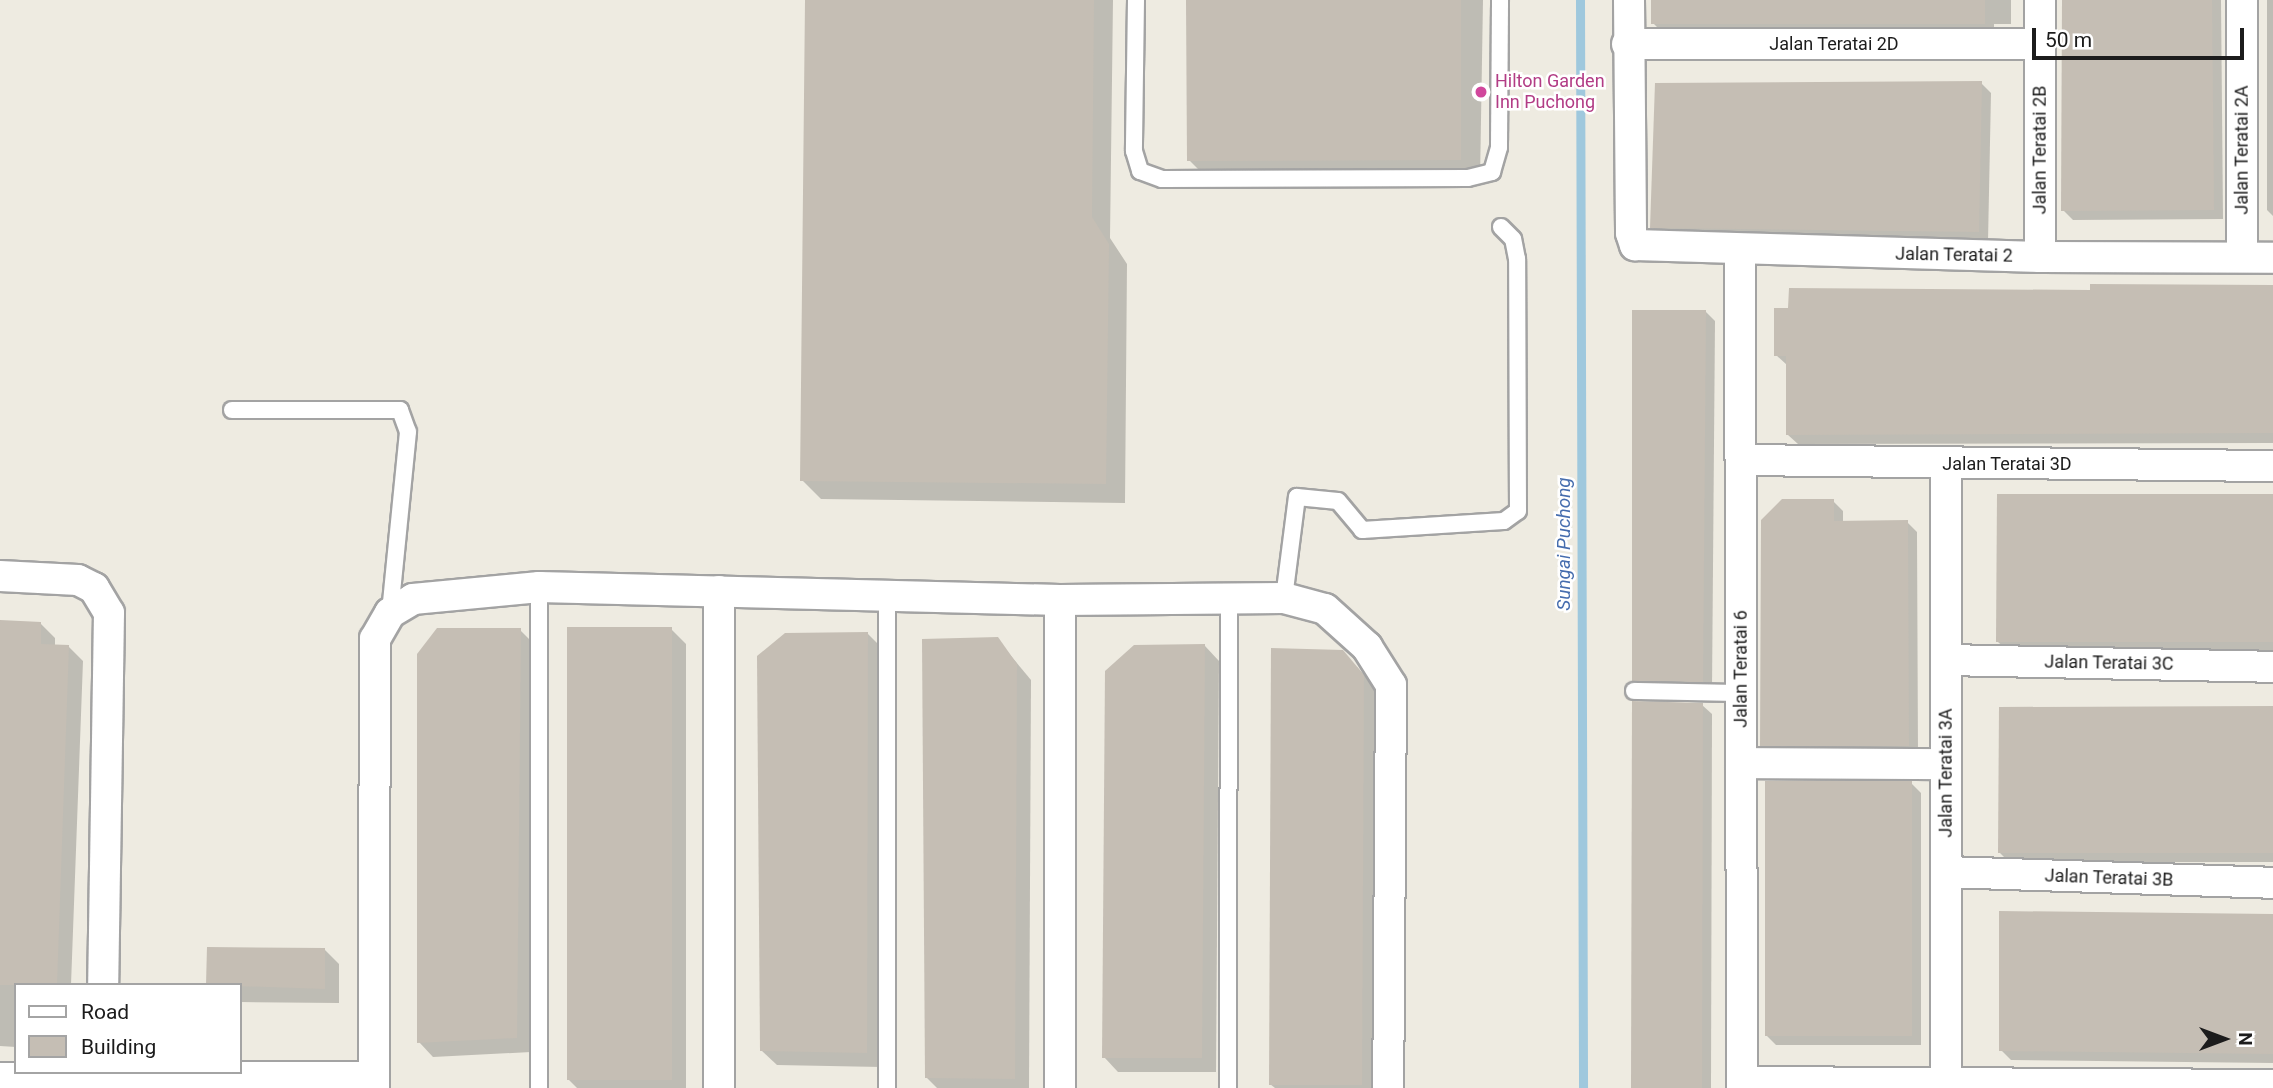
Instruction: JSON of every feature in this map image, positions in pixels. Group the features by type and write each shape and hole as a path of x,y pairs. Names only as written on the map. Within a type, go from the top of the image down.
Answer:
{"street":[{"path":"1627,44 1629,0"},
{"name":"Jalan Teratai 2B","path":"2040,0 2040,257"},
{"name":"Jalan Teratai 2A","path":"2242,0 2242,257"},
{"name":"Jalan Teratai 2D","path":"1627,44 2040,44"},
{"name":"Jalan Teratai 2","path":"1627,44 1631,233 1635,245 2040,257 2273,258"},
{"name":"Jalan Teratai 6","path":"1740,250 1742,1085"},
{"name":"Jalan Teratai 3D","path":"1741,460 2273,466"},
{"name":"Jalan Teratai 3A","path":"1946,464 1946,1082"},
{"path":"0,576 78,580 94,588 110,612 103,983"},
{"path":"0,1078 71,1083 102,1075 374,1083 375,639 390,613 413,599 540,587 1060,600 1284,598 1325,609 1367,647 1391,685 1388,1088"},
{"path":"719,591 719,1088"},
{"path":"1060,600 1060,1088"},
{"name":"Jalan Teratai 3C","path":"1946,660 2273,667"},
{"path":"1741,763 1946,764"},
{"name":"Jalan Teratai 3B","path":"1946,872 2273,883"},
{"path":"1742,1085 1946,1082 2273,1085"}],"lane":[{"path":"1136,0 1134,151 1140,171 1162,179 1189,179 1468,178 1492,172 1499,147 1500,0"},
{"path":"1284,598 1297,497 1338,501 1362,530 1504,521 1518,512 1517,259 1513,239 1501,227"},
{"path":"232,410 400,410 408,432 390,613"},
{"path":"539,1088 540,587"},
{"path":"887,596 887,1088"},
{"path":"1228,1088 1229,599"},
{"path":"1634,691 1741,693"}],"building":[{"path":"805,0 1094,0 1092,217 1109,244 1106,484 800,481"},
{"path":"1186,0 1461,0 1461,160 1187,161"},
{"path":"1651,0 1985,0 1985,24 1651,24"},
{"path":"2062,0 2212,0 2214,210 2061,211"},
{"path":"1982,81 1979,232 1650,228 1655,83"},
{"path":"2090,284 2273,285 2273,433 1786,435 1786,356 1774,356 1774,308 1788,308 1789,288 2090,290"},
{"path":"1632,310 1706,310 1703,682 1632,681"},
{"path":"1997,494 2273,494 2273,642 1996,642"},
{"path":"1782,499 1834,499 1834,521 1908,520 1909,746 1760,746 1761,520"},
{"path":"0,620 41,622 41,644 69,645 57,983 0,985"},
{"path":"567,627 672,627 672,1080 567,1080"},
{"path":"437,628 521,628 517,1038 417,1043 417,654"},
{"path":"868,632 867,1053 760,1051 757,656 785,633"},
{"path":"998,637 1017,664 1015,1079 925,1078 922,639"},
{"path":"1205,644 1202,1058 1102,1058 1105,671 1134,645"},
{"path":"1271,648 1343,650 1364,675 1362,1085 1269,1085"},
{"path":"1632,701 1703,703 1702,1088 1631,1088"},
{"path":"2273,706 2273,853 1998,853 1999,707"},
{"path":"1765,781 1912,781 1912,1036 1765,1036"},
{"path":"1999,911 2273,914 2273,1054 1999,1051"},
{"path":"207,947 325,948 325,989 206,983"}],"waterway":[{"name":"Sungai Puchong","path":"1580,0 1583,1088"}],"place":[{"name":"Hilton Garden Inn Puchong","path":"1481,92"}]}
